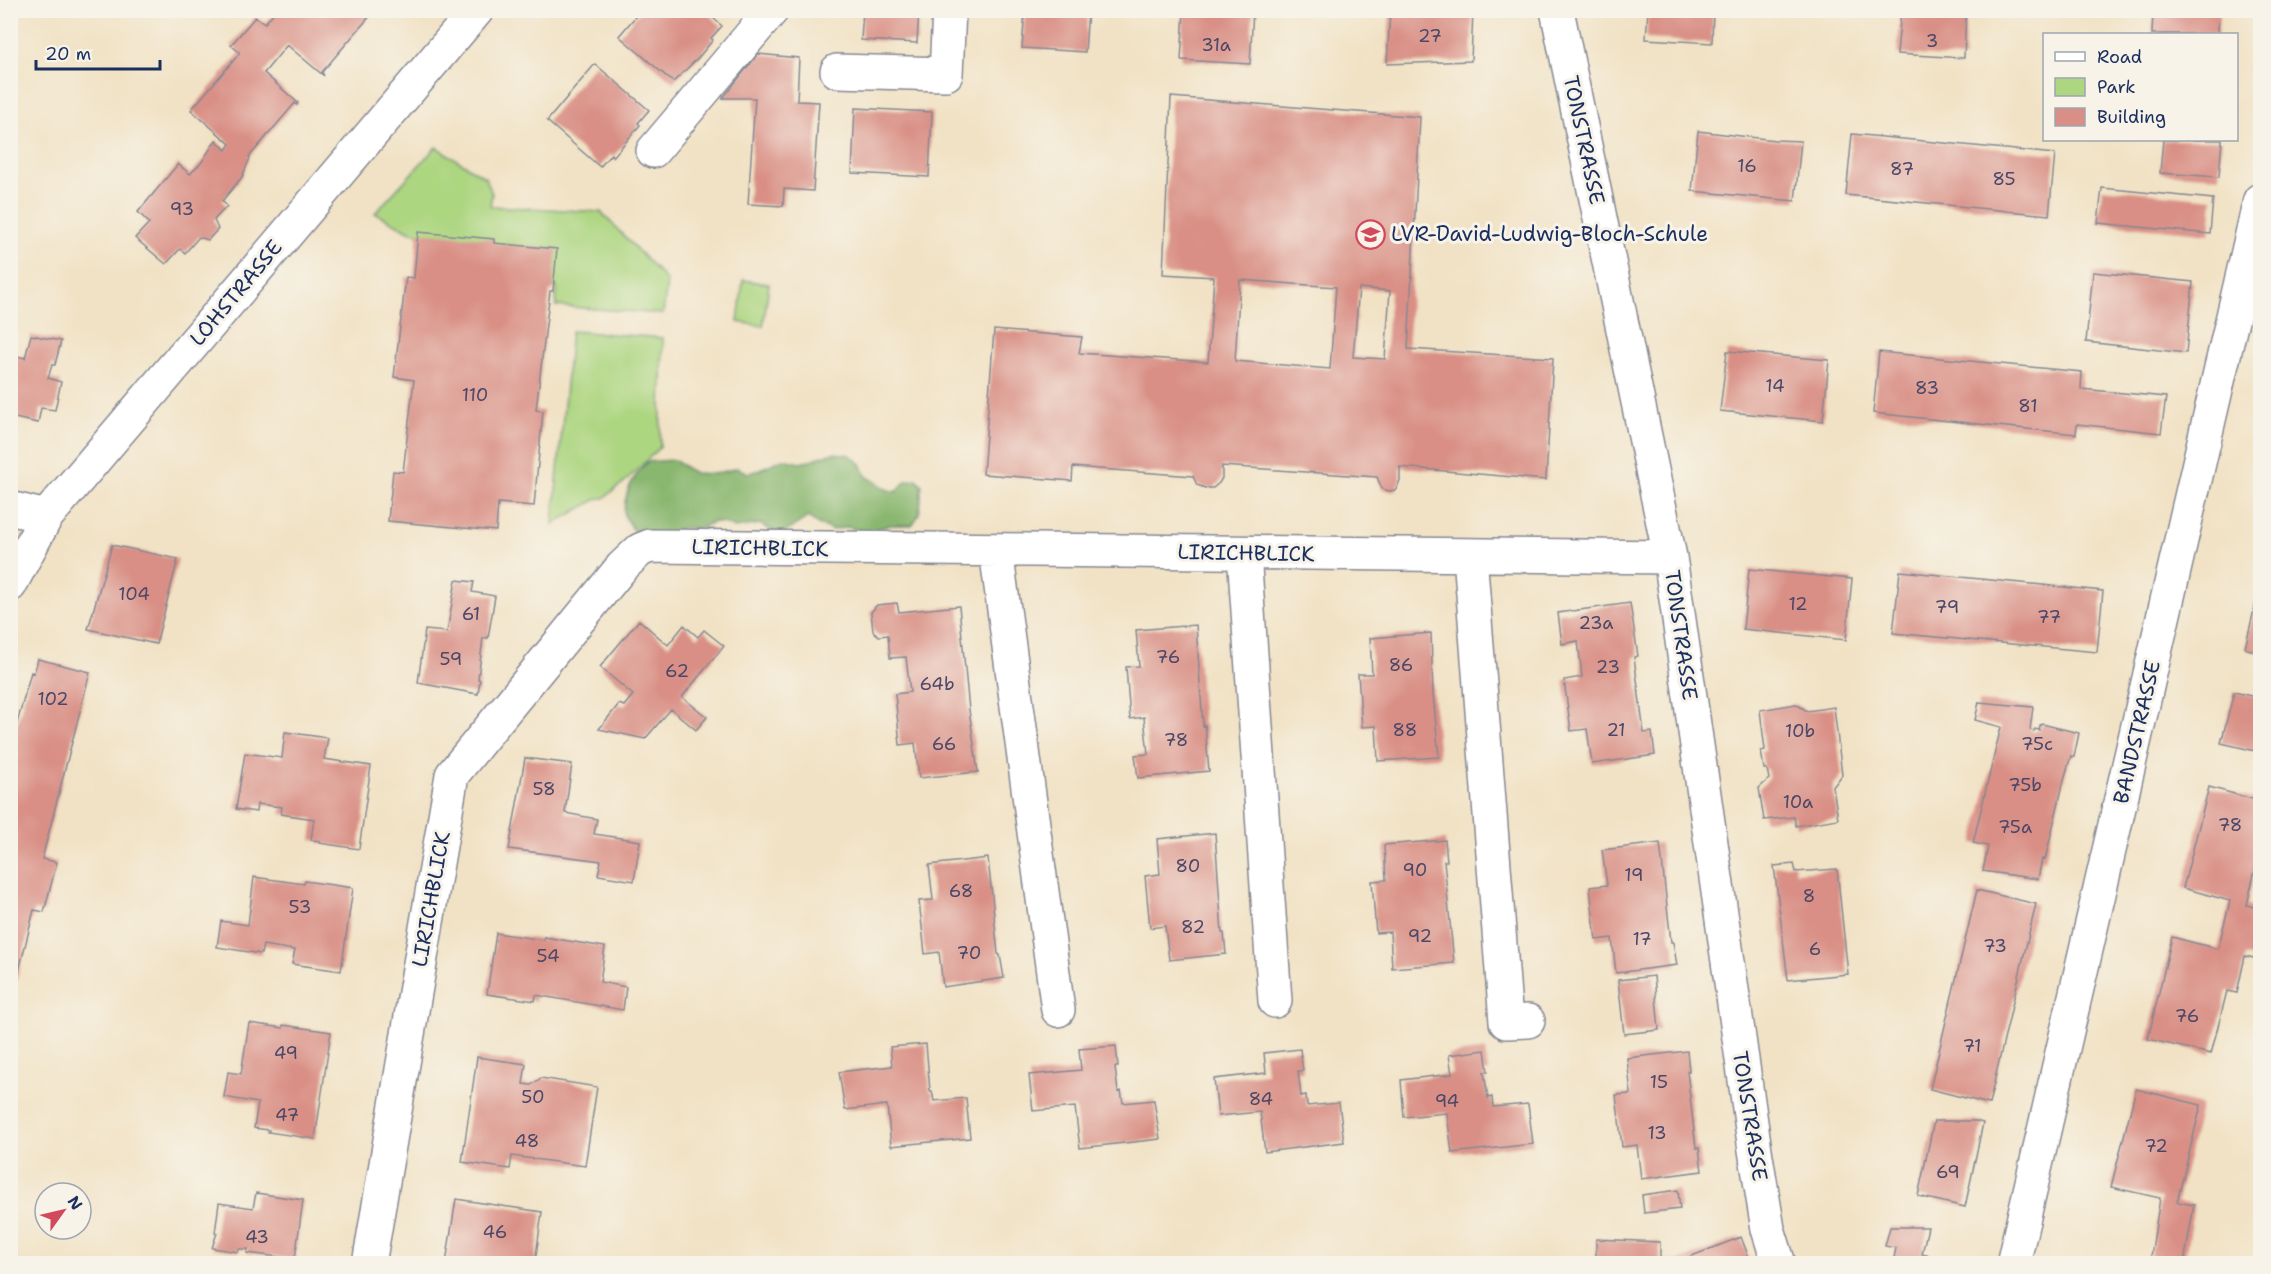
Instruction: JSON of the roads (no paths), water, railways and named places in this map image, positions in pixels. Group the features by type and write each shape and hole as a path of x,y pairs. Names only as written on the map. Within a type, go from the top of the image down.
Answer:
{"street":[{"name":"LOHSTRASSE","path":"10,585 46,517 477,10"},
{"path":"653,152 772,10"},
{"path":"837,71 946,74 949,10"},
{"name":"TONSTRASSE","path":"1557,10 1670,557 1755,1150 1768,1229 1779,1263"},
{"name":"BANDSTRASSE","path":"2013,1263 2260,200"},
{"path":"10,508 46,517"},
{"name":"LIRICHBLICK","path":"369,1263 452,776 622,567 640,550 650,546 1670,557"},
{"path":"996,550 1058,1011"},
{"path":"1244,552 1275,1001"},
{"path":"1470,555 1506,1022 1528,1021"}],"place":[{"name":"LVR-David-Ludwig-Bloch-Schule","path":"1370,234"}]}
